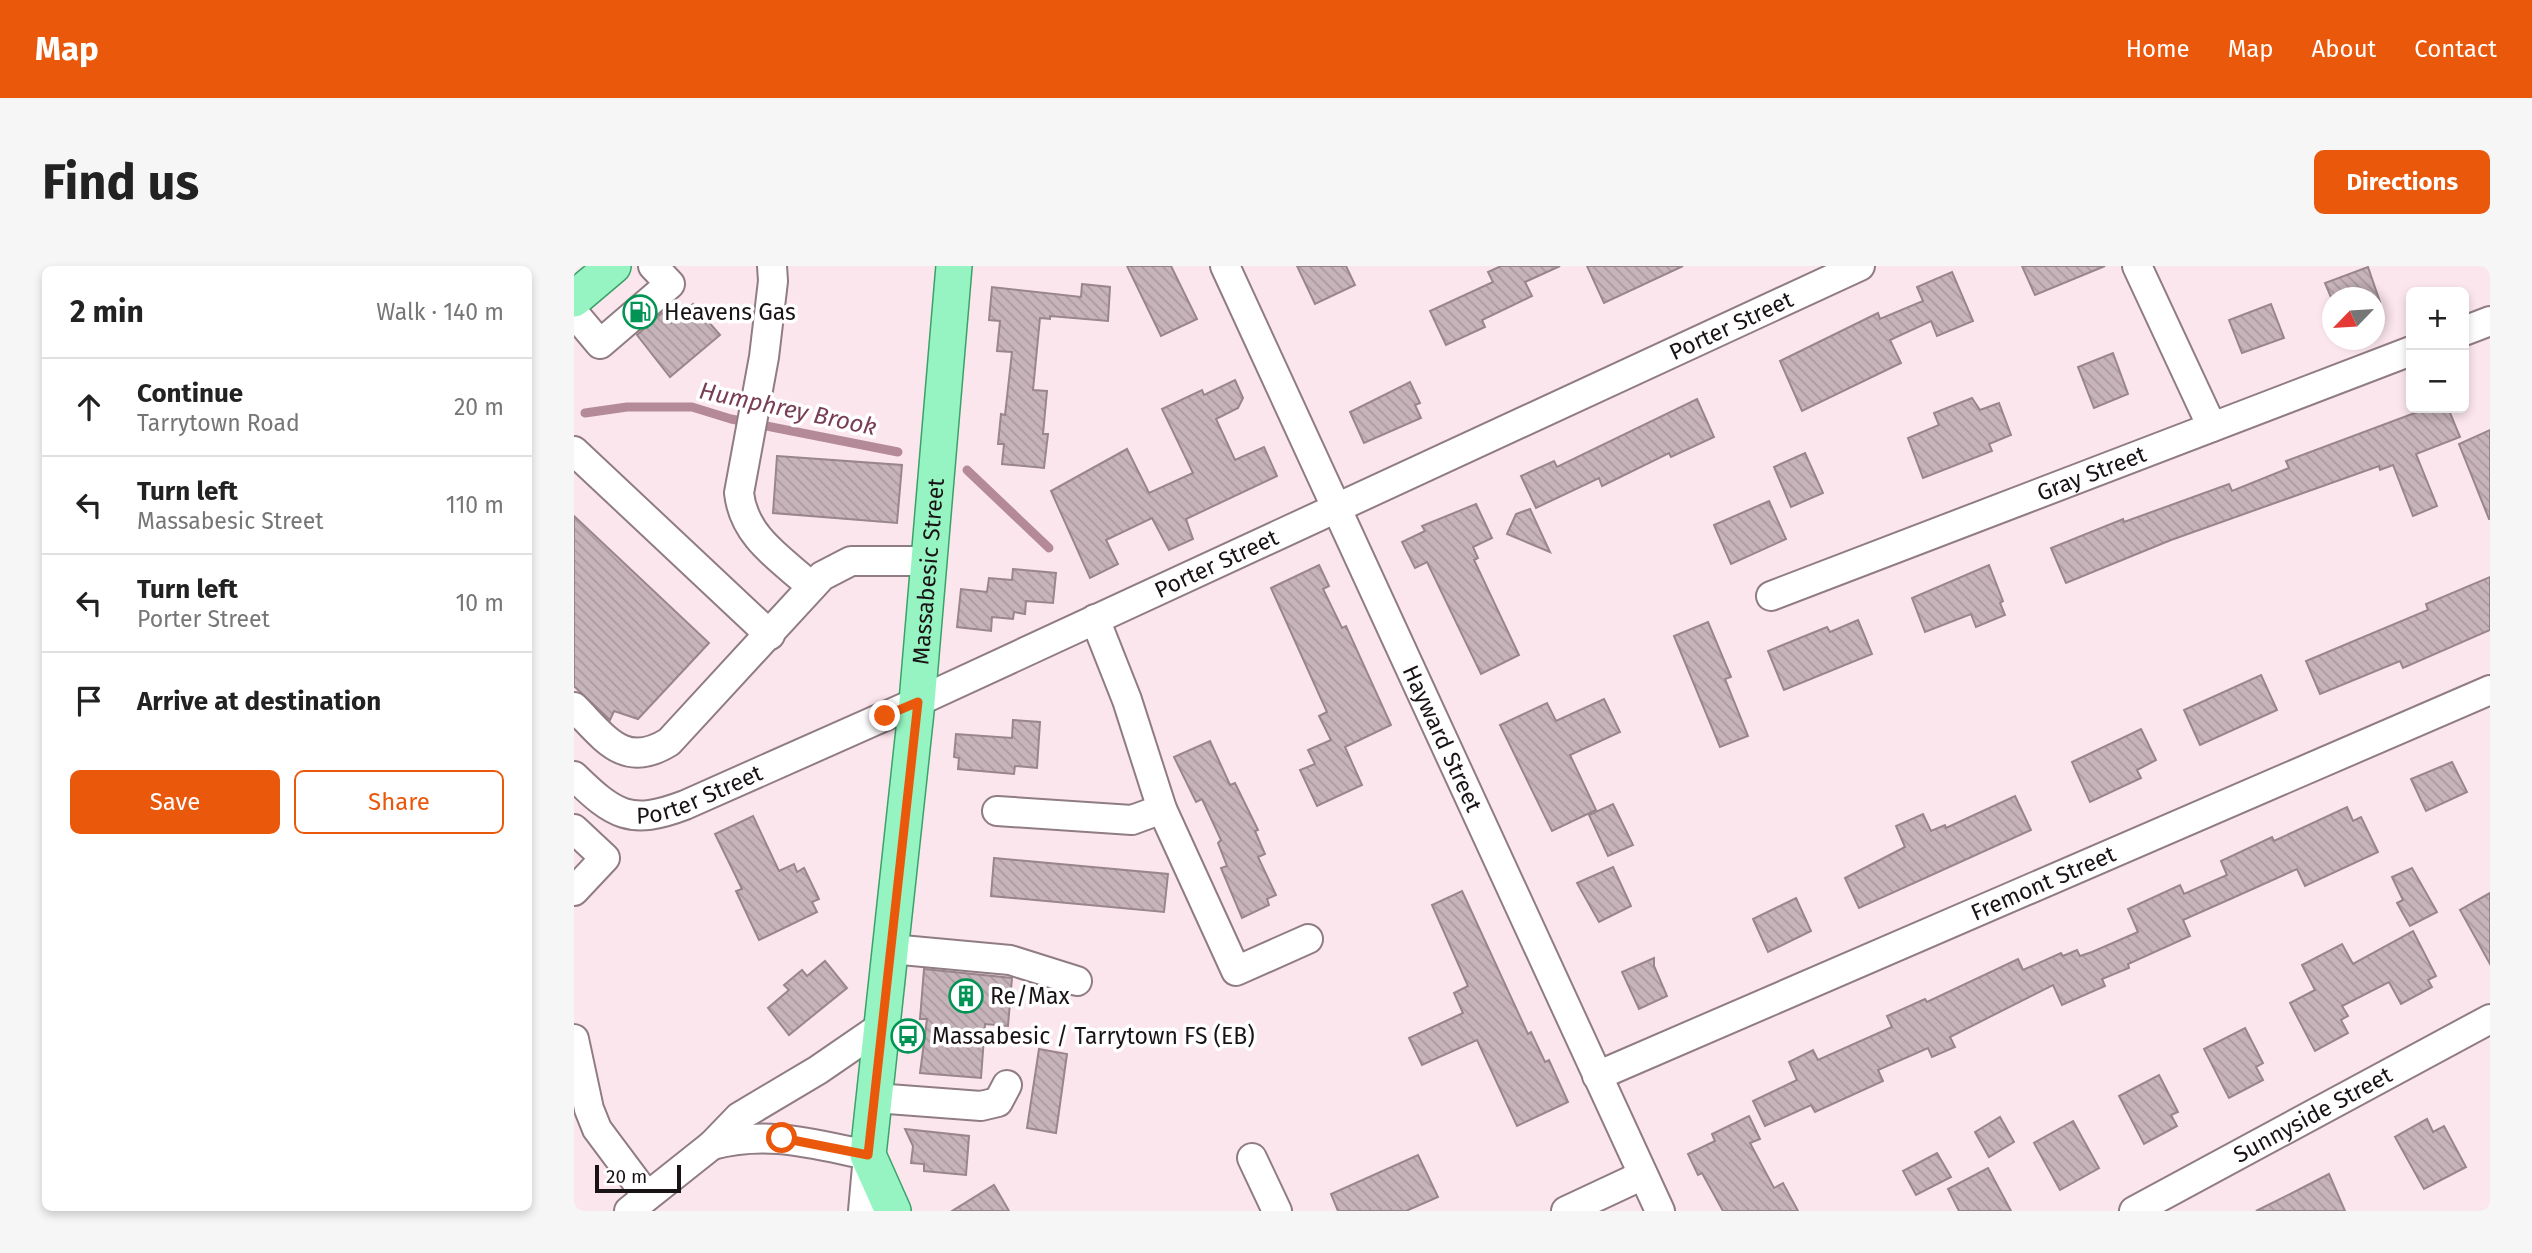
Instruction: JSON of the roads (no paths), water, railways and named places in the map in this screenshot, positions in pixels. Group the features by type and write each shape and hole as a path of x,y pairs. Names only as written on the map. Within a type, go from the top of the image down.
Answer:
{"main road":[{"path":"574,299 613,266"},
{"name":"Massabesic Street","path":"868,1155 918,702 954,266"},
{"path":"868,1155 893,1211"}],"street":[{"path":"574,313 600,344 670,284 653,266"},
{"path":"772,266 770,307 739,492 746,523 753,534 811,586"},
{"name":"Hayward Street","path":"1225,266 1660,1211"},
{"name":"Porter Street","path":"574,776 594,795 622,814 655,816 918,702 1860,266"},
{"path":"2137,266 2212,427"},
{"path":"2469,329 2490,321"},
{"name":"Gray Street","path":"1771,596 2406,353"},
{"path":"574,451 770,635"},
{"path":"574,707 617,748 637,755 652,753 669,742 770,635 811,586 839,566 851,561 929,561"},
{"path":"1095,620 1127,700 1162,810 1236,971 1308,939"},
{"name":"Fremont Street","path":"1597,1076 2490,690"},
{"path":"997,811 1132,820 1162,810"},
{"path":"574,891 605,859 622,814"},
{"path":"574,829 605,859"},
{"path":"891,949 1010,960 1077,981"},
{"name":"Sunnyside Street","path":"2134,1211 2490,1019"},
{"path":"574,1039 589,1109 597,1129 638,1203 712,1145 739,1117 818,1070 882,1026"},
{"path":"874,1098 981,1106 998,1102 1007,1084"},
{"path":"712,1145 740,1138 782,1138 868,1155"},
{"name":"Massabesic Street","path":"863,1211 868,1155"},
{"path":"1252,1158 1277,1211"},
{"path":"1566,1211 1643,1175"}],"waterway":[{"name":"Humphrey Brook","path":"585,413 627,407 692,407 731,419 898,452"},
{"name":"Humphrey Brook","path":"967,470 1049,548"}],"place":[{"name":"Heavens Gas","path":"640,312"},
{"name":"Re/Max","path":"966,996"},
{"name":"Massabesic / Tarrytown FS (EB)","path":"908,1036"}]}
